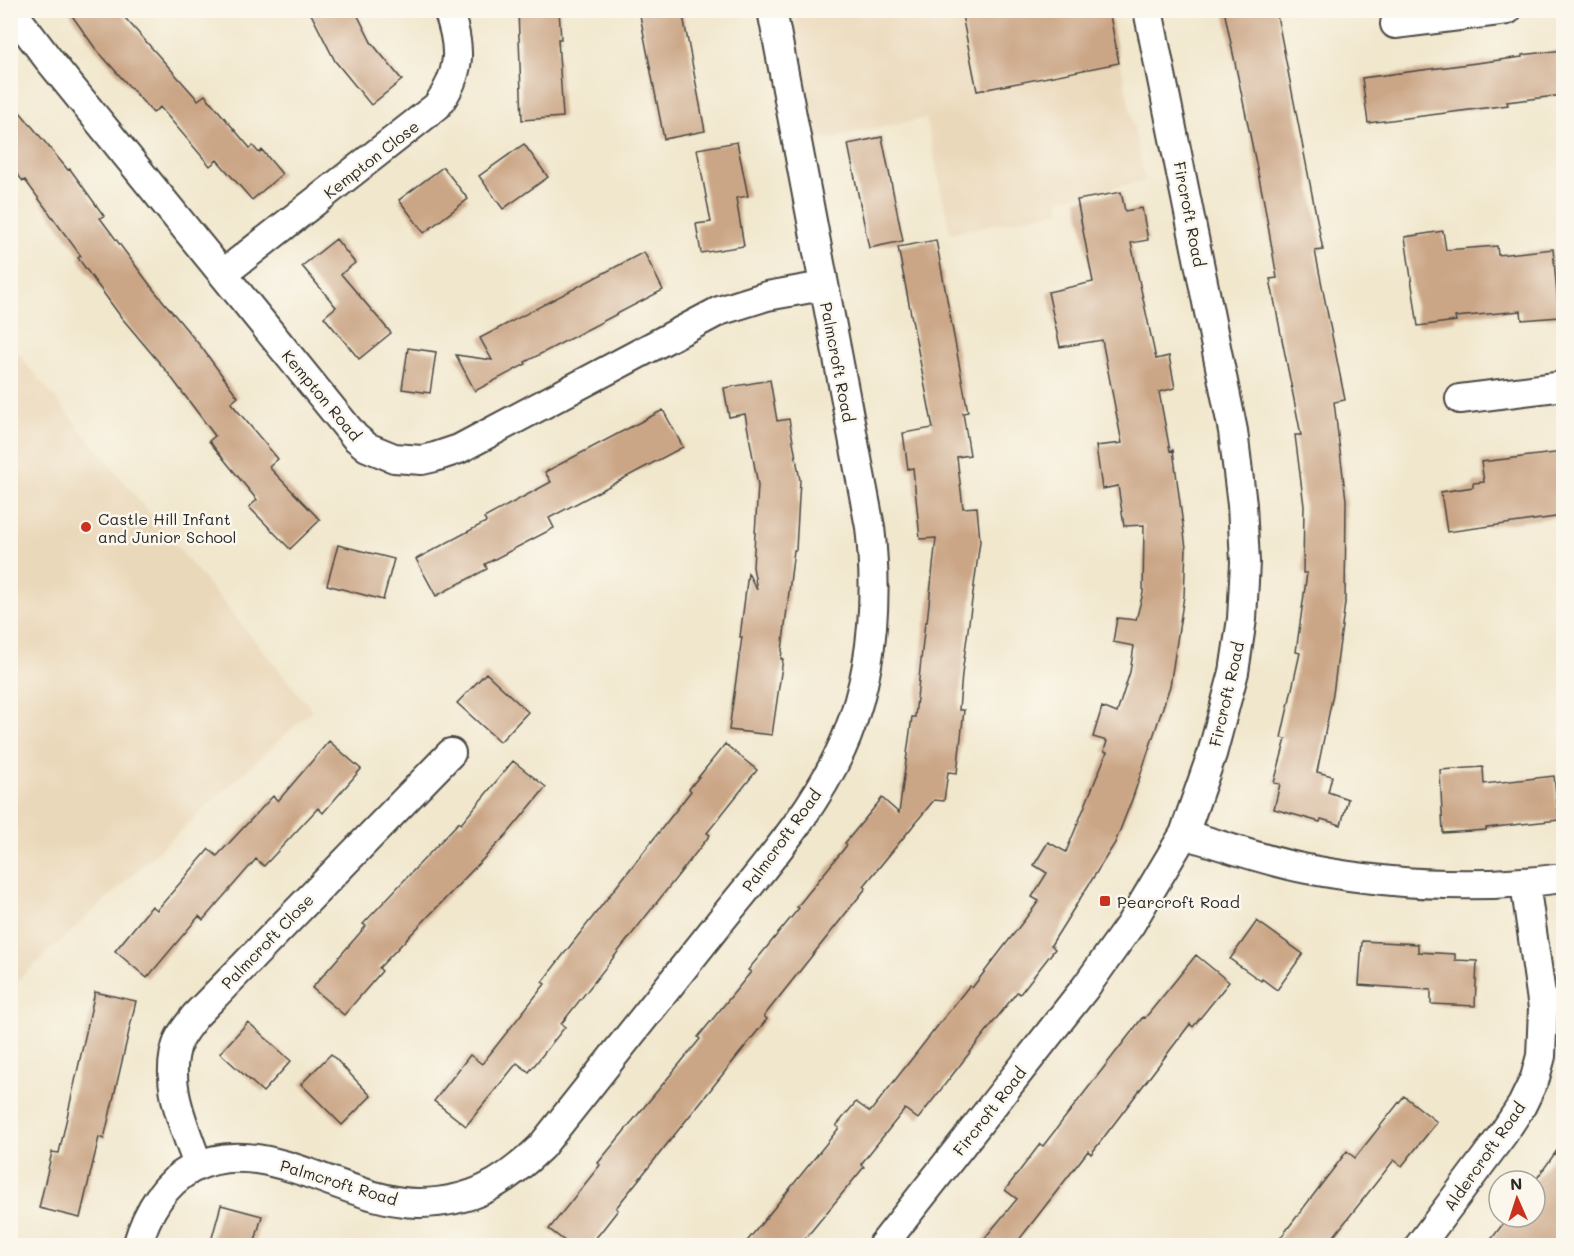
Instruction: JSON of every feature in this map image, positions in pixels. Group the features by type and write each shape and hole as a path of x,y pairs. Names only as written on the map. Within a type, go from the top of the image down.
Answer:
{"street":[{"name":"Kempton Road","path":"11,10 355,437 381,454 394,458 422,460 435,458 459,448 719,311 767,296 823,286"},
{"name":"Kempton Close","path":"224,273 437,106 452,83 458,57 448,10"},
{"name":"Palmcroft Road","path":"137,1245 151,1209 178,1176 198,1165 217,1160 240,1158 267,1161 393,1201 419,1203 462,1197 501,1182 541,1147 756,876 803,814 846,738 863,684 870,644 875,583 870,526 772,10"},
{"name":"Fircroft Road","path":"882,1245 1085,988 1130,926 1184,834 1212,754 1234,672 1242,619 1244,550 1242,505 1233,431 1148,10"},
{"path":"1395,24 1504,11"},
{"path":"1460,399 1563,386"},
{"name":"Palmcroft Close","path":"198,1165 180,1114 173,1082 173,1059 180,1037 215,994 451,753"},
{"path":"1184,834 1307,869 1386,880 1462,884 1525,883 1563,878"},
{"name":"Aldercroft Road","path":"1419,1245 1503,1134 1522,1105 1535,1078 1541,1056 1543,1008 1525,883"}],"shaded area":[{"path":"791,11 1110,11 1145,181 1059,199 1061,211 950,233 926,118 813,142"},
{"name":"Castle Hill Infant and Junior School","path":"11,345 312,710 19,979 15,984 11,1001"}],"building":[{"path":"68,10 118,10 198,100 205,95 250,148 253,146 259,153 262,150 282,174 252,200 217,160 210,166 160,107 153,113 95,48"},
{"path":"309,10 355,10 371,42 402,80 371,105 335,61"},
{"path":"518,10 559,10 561,39 558,39 563,117 522,120"},
{"path":"639,10 682,10 705,131 664,139"},
{"path":"961,10 1109,10 1119,63 977,91"},
{"path":"1224,10 1276,10 1323,250 1315,251 1345,400 1334,402 1346,500 1345,603 1333,694 1317,772 1332,776 1328,792 1348,799 1341,825 1321,819 1320,822 1274,809 1280,784 1274,783 1286,739 1281,738 1300,653 1296,652 1307,573 1303,573 1304,506 1295,435 1301,435 1270,279 1277,278 1264,202"},
{"path":"1563,50 1563,95 1507,102 1508,105 1368,123 1362,78"},
{"path":"10,100 68,170 70,169 104,216 100,218 238,397 231,403 278,459 269,467 320,520 290,549 249,507 257,500 209,441 215,436 168,373 121,317 78,258 81,256 25,180 23,181 10,166"},
{"path":"882,137 903,241 869,248 848,144"},
{"path":"737,142 748,196 736,198 744,246 701,253 696,224 711,222 697,149"},
{"path":"524,144 548,177 503,209 479,176"},
{"path":"443,167 468,199 424,233 399,200"},
{"path":"1121,192 1125,211 1142,208 1148,240 1131,243 1156,359 1169,356 1175,388 1159,392 1170,451 1173,450 1186,548 1184,596 1170,686 1133,797 1115,843 1051,945 1055,949 1020,994 1017,992 918,1119 905,1109 861,1164 864,1167 800,1245 744,1245 839,1128 836,1126 856,1102 870,1112 969,986 972,988 1039,901 1032,897 1047,873 1034,865 1048,842 1066,852 1107,752 1104,751 1107,741 1093,737 1102,707 1117,713 1130,672 1134,646 1113,642 1117,618 1136,620 1143,593 1144,525 1124,526 1118,486 1102,489 1096,446 1122,443 1102,340 1060,347 1048,292 1093,282 1077,200"},
{"path":"1443,231 1446,250 1497,246 1498,255 1553,249 1559,317 1522,320 1521,311 1455,317 1456,321 1418,326 1405,237"},
{"path":"336,239 355,263 341,274 391,333 359,359 324,317 336,307 302,266"},
{"path":"936,240 968,412 963,413 970,455 957,457 963,508 977,507 980,541 962,674 959,710 964,710 957,773 948,772 944,801 934,800 864,886 866,888 764,1016 767,1019 616,1208 618,1210 600,1233 589,1245 570,1245 549,1229 600,1165 598,1163 700,1039 698,1037 751,972 748,970 799,908 797,907 847,845 845,843 882,798 899,813 912,717 915,717 936,538 920,539 913,468 908,469 903,433 933,428 898,247"},
{"path":"644,252 663,290 525,362 526,364 475,391 456,355 492,360 480,338"},
{"path":"408,348 436,352 430,393 402,389"},
{"path":"770,380 777,421 789,419 800,480 796,550 794,550 781,659 783,659 772,735 729,730 748,573 757,590 753,567 758,485 745,414 729,417 724,388"},
{"path":"663,410 683,447 549,518 554,528 485,564 487,569 436,596 416,559 486,522 484,518 551,482 545,472"},
{"path":"1563,452 1563,516 1447,532 1441,492 1473,487 1473,483 1484,482 1481,462"},
{"path":"338,545 394,559 383,600 327,585"},
{"path":"486,673 528,712 500,742 457,703"},
{"path":"329,741 361,769 323,813 318,808 264,866 256,859 203,920 199,916 147,978 115,951 152,906 157,910 209,849 217,856 273,796 278,801"},
{"path":"725,744 757,770 707,833 710,835 561,1024 565,1027 529,1072 517,1063 466,1126 434,1101 470,1055 482,1064 545,984 542,982"},
{"path":"513,761 546,787 509,832 379,968 382,971 344,1015 312,988 366,926 363,924 459,822 461,824"},
{"path":"1483,767 1484,784 1554,776 1559,820 1486,828 1486,830 1443,833 1440,770"},
{"path":"1257,921 1303,954 1277,990 1230,959"},
{"path":"1362,941 1418,944 1418,952 1455,954 1455,960 1477,961 1475,1006 1431,1004 1431,990 1359,985"},
{"path":"1196,955 1229,982 1193,1027 1190,1024 1091,1154 1088,1151 1015,1245 979,1245 1017,1199 1005,1190 1040,1144 1043,1146 1143,1017 1145,1018"},
{"path":"95,992 136,1001 104,1139 99,1137 80,1218 39,1208 52,1152 59,1153"},
{"path":"248,1022 291,1061 263,1092 220,1053"},
{"path":"331,1054 371,1096 342,1125 301,1084"},
{"path":"1404,1096 1437,1122 1402,1166 1394,1160 1327,1245 1275,1245 1347,1151 1355,1158"},
{"path":"1563,1142 1563,1245 1487,1245 1499,1229 1547,1229 1547,1169 1544,1169"},
{"path":"221,1205 262,1216 254,1245 210,1245"}],"place":[{"name":"Castle Hill Infant and Junior School","path":"86,527"},
{"name":"Pearcroft Road","path":"1105,901"}]}
